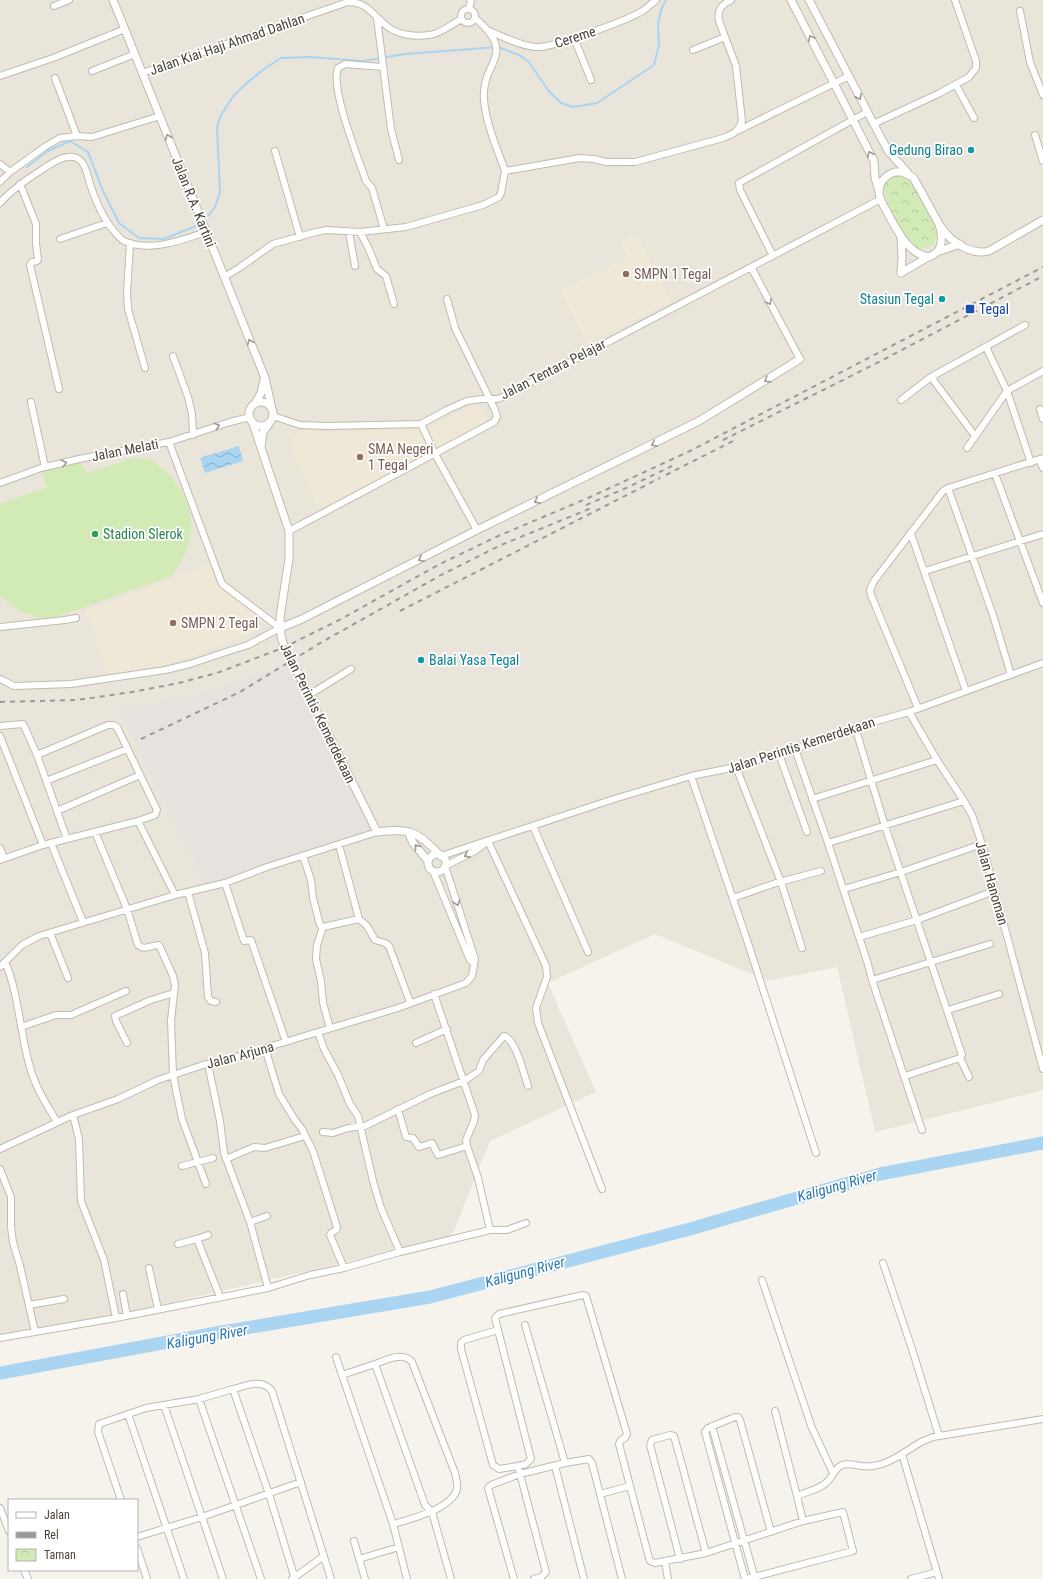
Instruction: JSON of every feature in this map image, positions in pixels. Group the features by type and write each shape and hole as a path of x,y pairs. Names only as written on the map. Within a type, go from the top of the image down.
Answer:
{"street":[{"path":"54,6 69,0"},
{"name":"Jalan R.A. Kartini","path":"113,0 265,378 272,415"},
{"name":"Jalan Kiai Haji Ahmad Dahlan","path":"462,19 461,16 463,11 468,9 471,0"},
{"name":"Cereme","path":"489,31 535,47 541,47 574,38 629,18 644,10 656,0"},
{"path":"731,0 718,10 718,15 736,66 742,121 739,130"},
{"path":"791,0 874,161 875,178 881,199 901,236 914,251 928,257"},
{"path":"809,0 888,150 908,174 917,182 939,224 948,236 976,252 989,252 1043,220"},
{"path":"873,124 956,85 972,75 977,65 955,0"},
{"name":"Jalan Kiai Haji Ahmad Dahlan","path":"142,73 348,2 357,2 361,4 389,28 400,34 418,36 430,35 437,33 462,19"},
{"path":"224,277 240,268 274,244 327,230 360,232 422,223 494,200 501,193 505,171 485,111 484,98 485,82 494,64 496,43 489,31 475,18 473,11 468,9"},
{"path":"1020,11 1030,62 1043,96"},
{"path":"377,18 391,129 399,160"},
{"name":"Jalan Kiai Haji Ahmad Dahlan","path":"462,19 469,23 475,18"},
{"path":"0,76 52,58 124,29"},
{"path":"693,50 725,37"},
{"path":"574,38 591,80"},
{"path":"92,71 135,54"},
{"path":"383,64 345,64 338,68 336,73 340,102 366,181 372,188 384,229"},
{"path":"505,171 580,158 606,162 635,162 724,138 849,76"},
{"path":"55,78 77,136"},
{"path":"956,85 974,118"},
{"path":"773,256 740,190 739,183 867,112"},
{"path":"0,182 10,172 46,146 60,138 77,136 92,137 160,116"},
{"path":"1035,135 1043,161"},
{"path":"275,151 300,237"},
{"path":"0,203 14,188 60,158 76,158 82,161 84,165 90,186 107,223 121,239 130,243 158,246 206,231"},
{"path":"0,164 10,172"},
{"path":"879,192 881,183 889,174 902,172 908,174"},
{"path":"20,184 36,224 38,259 30,265 59,388"},
{"name":"Jalan Tentara Pelajar","path":"272,415 300,425 328,426 420,424 468,401 482,398 490,399 503,397 881,199"},
{"path":"60,238 107,223"},
{"path":"937,252 940,247 941,236 939,224"},
{"path":"349,232 355,266"},
{"path":"360,232 377,269 386,276 394,304"},
{"path":"901,236 901,273 937,252 960,244"},
{"path":"130,243 127,293 128,310 145,368"},
{"path":"0,679 14,686 71,684 165,670 190,664 235,649 309,616 477,530 699,421 800,359 751,267"},
{"path":"289,531 494,422 497,417 496,413 455,328 447,299"},
{"path":"901,400 932,377 1024,326"},
{"path":"986,347 1007,391 1031,463"},
{"path":"173,356 188,397 192,414 193,435"},
{"path":"967,448 1007,391 1042,374"},
{"path":"932,377 975,436"},
{"path":"255,404 263,402 270,406 272,415 269,423 262,426 258,425 251,419 250,410 262,393 265,378"},
{"path":"31,402 45,467"},
{"path":"1040,409 1043,419"},
{"path":"261,451 263,432 272,415"},
{"name":"Jalan Melati","path":"0,483 45,467 169,442 230,422 251,419"},
{"name":"Jalan Perintis Kemerdekaan","path":"251,419 289,531 289,559 280,617 280,628 283,643 377,832"},
{"path":"420,424 477,530"},
{"path":"169,442 222,584 280,628"},
{"path":"918,708 874,603 870,590 874,581 943,491 948,488 1041,459 1043,468"},
{"path":"995,474 1043,603"},
{"path":"948,488 973,556 1011,674"},
{"path":"911,534 966,691"},
{"path":"925,571 1043,534"},
{"path":"0,627 76,618"},
{"name":"Jalan Perintis Kemerdekaan","path":"428,861 432,856 441,856 614,799 691,776 736,767 794,749 855,727 909,712 1011,674 1043,664"},
{"path":"309,694 351,669"},
{"name":"Jalan Hanoman","path":"909,712 972,815 982,844 1043,1068"},
{"path":"0,726 23,724 37,754 67,839"},
{"path":"0,848 2,859 43,845 138,821 155,815 156,810 117,727 108,725 37,754"},
{"path":"855,727 885,826 962,1053 962,1057 960,1058 969,1077"},
{"path":"0,736 43,845"},
{"path":"46,781 128,749"},
{"path":"794,749 844,889 872,980 922,1130"},
{"path":"778,754 807,832"},
{"path":"812,799 937,760"},
{"path":"736,767 781,882 802,948"},
{"path":"57,811 140,775"},
{"path":"691,776 733,898 816,1153"},
{"path":"828,843 964,800"},
{"path":"138,821 175,895"},
{"path":"533,826 588,952"},
{"path":"57,1122 34,1082 29,1067 11,978 2,965 26,942 39,936 175,895 225,883 377,832 393,830 417,834 424,838 444,859 475,959 474,964"},
{"path":"95,832 127,909 138,945 146,948 159,945 173,976 175,985 171,1020 174,1075 182,1119 206,1184"},
{"path":"408,832 413,843 428,861 429,868 433,871 470,960 474,964"},
{"path":"488,841 546,966 547,977 536,1008 538,1022 602,1189"},
{"name":"Jalan Perintis Kemerdekaan","path":"433,871 439,872 445,866 475,851 488,841"},
{"path":"51,843 82,922"},
{"path":"844,889 901,872 982,844"},
{"path":"339,845 359,919 367,926 375,940 386,943 389,946 410,1002"},
{"path":"303,856 311,880 318,921 323,927"},
{"path":"733,898 781,882 821,871"},
{"path":"225,883 244,941 251,940 286,1042"},
{"path":"859,936 917,920 994,891"},
{"path":"188,892 206,953 208,997 211,1001 216,1002"},
{"path":"323,927 359,919"},
{"path":"323,927 317,945 316,959 321,981 323,1003 330,1028"},
{"path":"50,933 68,978"},
{"path":"872,980 990,944"},
{"name":"Jalan Arjuna","path":"0,1149 73,1115 118,1099 158,1080 208,1064 253,1053 398,1008 410,1002 466,983 472,976 474,964"},
{"path":"21,1027 56,1015 71,1015 126,991"},
{"path":"128,1043 116,1021 115,1016 151,1000 174,993"},
{"path":"434,994 475,1115 466,1140 478,1178 490,1230"},
{"path":"948,1010 999,994"},
{"path":"416,1043 447,1029"},
{"path":"318,1032 324,1049 338,1075 350,1104 358,1116 373,1182 381,1208 400,1252"},
{"path":"323,1132 332,1133 361,1127 430,1094 464,1081 479,1071 483,1060 504,1036 508,1036 517,1052 528,1086"},
{"path":"266,1048 279,1094 313,1151 337,1227 330,1235 344,1268"},
{"path":"905,1076 960,1058"},
{"path":"208,1064 220,1121 222,1146 250,1222 268,1288"},
{"path":"398,1109 406,1137 413,1138 419,1146 432,1143 438,1155 467,1146"},
{"path":"73,1115 79,1139 81,1201 85,1215 104,1260 116,1318"},
{"path":"226,1159 254,1147 270,1147 305,1136"},
{"path":"182,1166 213,1158"},
{"path":"0,1169 12,1197 11,1228 35,1332"},
{"path":"250,1222 266,1216"},
{"path":"0,1338 127,1316 268,1288 310,1275 344,1268 400,1252 490,1230 507,1230 526,1223"},
{"path":"178,1244 208,1235"},
{"path":"197,1239 220,1297"},
{"path":"884,1263 939,1436"},
{"path":"149,1268 158,1309"},
{"path":"762,1280 812,1428 833,1473"},
{"path":"123,1294 127,1316"},
{"path":"498,1330 464,1340 461,1343 461,1349 493,1465 499,1469 525,1464 531,1459 495,1318 499,1314 583,1295 586,1296 628,1434 619,1442 619,1444 650,1561 654,1564 706,1553 736,1543 745,1540 771,1532 804,1521 843,1512 853,1551 755,1578 746,1579 736,1543 705,1432 712,1426 735,1417 738,1417 740,1420 771,1532"},
{"path":"29,1305 64,1299"},
{"path":"525,1325 565,1463"},
{"path":"336,1357 393,1524 407,1579"},
{"path":"342,1375 388,1360 403,1357 409,1359 427,1400 455,1473 458,1487 456,1494 451,1499 432,1512 393,1524"},
{"path":"375,1364 425,1504 432,1512 451,1579"},
{"path":"121,1499 97,1429 99,1424 146,1408 199,1399 260,1383 268,1386 272,1391 331,1579"},
{"path":"233,1389 270,1494 294,1578 324,1556"},
{"path":"199,1399 261,1579"},
{"path":"164,1405 223,1579"},
{"path":"775,1412 804,1521"},
{"path":"128,1414 184,1579"},
{"path":"797,1496 821,1487 841,1465 848,1464 872,1466 883,1464 921,1442 939,1436 1043,1419"},
{"path":"712,1426 755,1578"},
{"path":"680,1559 650,1445 652,1440 670,1435 674,1436 706,1553"},
{"path":"902,1454 939,1579"},
{"path":"514,1579 488,1490 491,1485 520,1474 589,1459 592,1462 622,1579"},
{"path":"518,1466 546,1572 541,1577 534,1579"},
{"path":"555,1466 584,1579"},
{"path":"138,1537 236,1506 301,1482"},
{"path":"600,1494 630,1486"},
{"path":"0,1508 8,1528"},
{"path":"354,1541 365,1579"},
{"path":"359,1559 399,1547"},
{"path":"138,1551 148,1579"},
{"path":"665,1562 668,1579"},
{"path":"911,1579 937,1572"}],"shaded area":[{"path":"0,0 1043,0 1043,1090 875,1132 837,967 768,981 655,934 548,983 596,1092 490,1141 451,1238 0,1342"},
{"name":"SMPN 1 Tegal","path":"636,234 671,301 587,344 561,291 628,257 620,242"},
{"name":"SMA Negeri 1 Tegal","path":"472,406 477,406 485,412 487,417 483,427 319,509 296,460 291,444 293,436 304,430 326,432 427,428"},
{"name":"SMPN 2 Tegal","path":"211,564 217,585 257,615 257,631 168,665 108,675 101,651 85,611"},
{"path":"292,662 371,832 205,885 120,709 208,693 251,679"}],"green space":[{"path":"896,176 901,176 909,180 932,220 937,236 929,247 918,249 911,243 901,229 891,209 884,188 885,183 888,180"},
{"name":"Stadion Slerok","path":"137,457 150,460 162,468 178,485 188,507 191,519 189,543 180,564 172,576 46,621 27,614 9,603 0,595 0,504 47,487 41,468 79,459 87,473"}],"water":[{"path":"239,446 243,461 205,473 200,458"}],"waterway":[{"path":"204,221 215,207 220,192 217,127 221,115 234,95 264,69 281,58 309,57 363,61 405,54 498,47 519,55 529,62 548,90 561,103 573,107 597,103 654,65 659,45 658,24 661,10 666,0"},
{"path":"27,167 48,151 70,141 88,152 103,191 119,223 139,238 164,239 201,224"},
{"name":"Kaligung River","path":"0,1373 222,1332 430,1297 690,1229 880,1174 1043,1143"}],"railway":[{"path":"0,702 77,700 179,683 217,673 285,647 343,618 438,565 496,537 588,498 690,451 1043,267"},
{"path":"723,440 875,364 1043,276"},
{"path":"666,475 733,441"},
{"path":"586,505 672,466"},
{"path":"400,611 660,478"},
{"path":"141,739 240,692 322,642 443,574 501,545 594,507"}],"place":[{"name":"Gedung Birao","path":"971,150"},
{"name":"SMPN 1 Tegal","path":"626,274"},
{"name":"Stasiun Tegal","path":"942,299"},
{"name":"Tegal","path":"970,309"},
{"name":"SMA Negeri 1 Tegal","path":"360,457"},
{"name":"Stadion Slerok","path":"95,534"},
{"name":"SMPN 2 Tegal","path":"173,623"},
{"name":"Balai Yasa Tegal","path":"421,660"}]}
